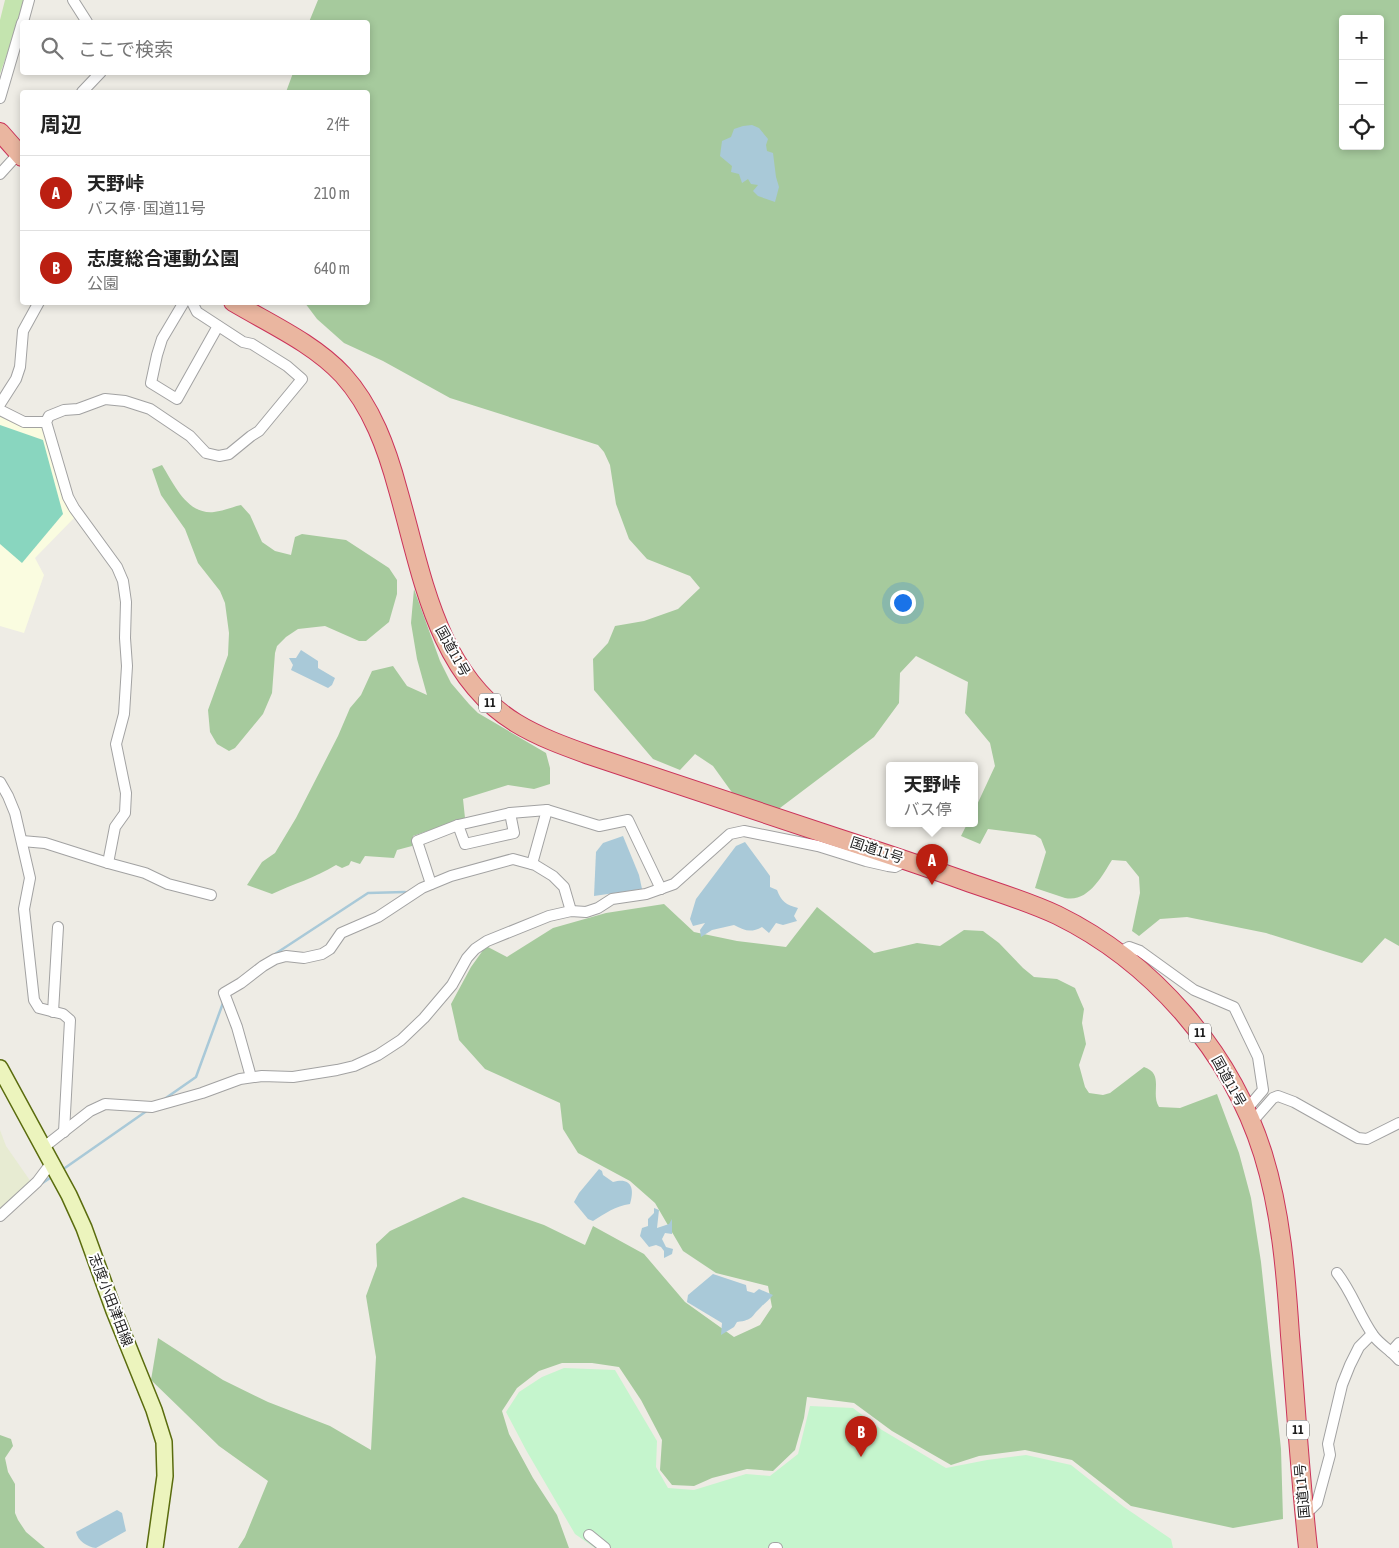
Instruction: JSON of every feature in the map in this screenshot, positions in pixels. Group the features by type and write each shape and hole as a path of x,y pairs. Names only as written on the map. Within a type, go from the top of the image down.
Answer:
{"highway":[{"path":"0,132 20,154"},
{"name":"国道11号","path":"238,305 297,339 322,356 342,375 360,398 374,422 392,467 431,607 443,638 459,666 475,688 515,723 541,737 589,755 903,859 1019,900 1058,916 1097,938 1118,953 1152,981 1177,1006 1204,1038 1232,1082 1263,1153 1273,1193 1281,1234 1308,1548"}],"main road":[{"name":"志度小田津田線","path":"0,1068 52,1162 84,1228 114,1311 154,1410 164,1442 165,1476 154,1548"}],"street":[{"path":"24,20 29,0"},
{"path":"73,0 86,20"},
{"path":"0,98 20,33"},
{"path":"84,90 98,75"},
{"path":"0,174 20,156"},
{"path":"0,404 16,379 20,367 23,331 37,305"},
{"path":"182,305 162,339 151,383 177,399 218,326"},
{"path":"108,863 115,827 125,813 126,793 116,744 124,714 128,666 125,638 126,602 123,580 117,567 68,497 46,422 49,416 64,410 78,409 105,399 125,401 150,409 190,436 206,453 219,456 228,454 259,431 302,379 287,366 252,344 243,342 197,312 194,305"},
{"path":"0,410 24,422 46,422"},
{"path":"0,782 15,813 30,878 24,909 34,1000 39,1008 63,1014 70,1020 64,1132"},
{"path":"431,884 417,840 458,825 510,813 547,810 599,826 628,820 661,889"},
{"path":"532,864 547,810"},
{"path":"458,825 465,844 514,832 510,813"},
{"path":"44,1147 90,1111 105,1104 152,1107 202,1093 240,1079 293,1077 354,1066 378,1055 401,1040 424,1018 452,985 475,949 487,941 550,916 571,911 586,912 598,908 612,899 646,894 674,884 730,834 744,831 818,846 888,866 895,867 903,859"},
{"path":"22,841 45,843 145,873 168,884 211,895"},
{"path":"251,1078 237,1027 224,993 275,959 286,956 304,958 322,954 330,949 341,933 378,917 422,888 451,876 513,859 532,864 553,876 564,888 571,911"},
{"path":"53,1012 58,927"},
{"path":"1118,953 1129,947 1140,951 1194,990 1234,1007 1258,1057 1263,1090 1248,1117"},
{"path":"1248,1117 1278,1096 1294,1102 1358,1138 1367,1139 1399,1123"},
{"path":"0,1216 37,1182 52,1162"},
{"path":"1337,1273 1353,1295 1372,1334 1399,1360"},
{"path":"1304,1510 1311,1509 1317,1503 1330,1455 1328,1444 1342,1385 1350,1364 1359,1347 1372,1334"},
{"path":"1391,1352 1399,1343"},
{"path":"589,1536 605,1548"}],"shaded area":[{"path":"0,415 43,426 75,517 35,558 44,575 24,633 0,626"},
{"path":"0,1130 6,1146 31,1182 0,1209"}],"green space":[{"path":"5,0 26,0 0,74 0,20"},
{"path":"318,0 1399,0 1399,946 1385,938 1362,963 1266,933 1187,917 1160,919 1139,936 1132,931 1140,893 1139,877 1126,861 1112,860 1093,887 1081,896 1065,898 1035,888 1046,852 1041,839 1035,835 988,829 980,844 961,836 966,827 978,827 978,803 995,766 990,743 965,713 968,682 916,656 900,673 899,703 874,737 776,811 736,798 713,766 695,754 680,770 653,759 594,690 593,659 608,643 615,626 644,621 678,609 700,588 690,576 647,559 629,539 616,504 610,465 604,452 598,445 450,398 383,361 344,343 317,319 306,305 370,305 370,90 287,90 292,75 370,75 370,20 310,20"},
{"path":"0,425 43,440 63,514 22,563 0,544"},
{"path":"162,465 182,497 196,509 214,512 241,505 250,515 262,542 275,551 291,555 295,537 302,534 346,540 389,568 397,580 397,594 389,622 366,641 359,641 325,626 298,629 277,646 272,693 263,714 235,748 229,751 217,744 210,732 208,710 228,655 229,633 225,603 220,591 198,563 185,529 161,495 152,469"},
{"path":"414,589 440,661 451,683 478,713 546,753 550,768 550,784 534,789 508,785 463,799 465,818 413,836 412,846 397,850 394,858 365,856 360,864 351,861 349,865 342,868 336,865 272,894 247,885 262,862 275,853 296,818 338,736 350,708 361,695 372,671 393,666 407,686 427,695 417,659 411,623"},
{"path":"664,904 694,932 737,941 786,947 817,907 874,953 917,943 940,946 964,930 983,931 999,943 1034,977 1057,979 1075,988 1084,1009 1082,1023 1086,1044 1079,1065 1085,1087 1089,1093 1103,1095 1110,1093 1144,1067 1154,1074 1156,1079 1156,1096 1159,1107 1180,1108 1217,1094 1239,1153 1251,1198 1261,1262 1281,1449 1283,1519 1233,1528 1131,1506 1072,1460 1025,1450 979,1456 951,1465 892,1431 854,1403 807,1397 804,1418 795,1450 773,1471 747,1469 712,1478 694,1486 672,1485 660,1470 662,1440 641,1400 619,1367 592,1363 562,1363 539,1371 517,1388 502,1411 509,1434 533,1478 557,1515 569,1548 238,1548 245,1537 268,1481 219,1446 151,1380 158,1338 223,1380 268,1402 330,1426 371,1450 376,1357 366,1296 377,1266 376,1244 390,1231 463,1197 544,1225 585,1245 593,1226 644,1254 685,1302 734,1337 760,1325 772,1307 768,1286 716,1273 683,1251 655,1203 630,1181 578,1153 563,1129 560,1103 485,1069 459,1040 451,1004 471,967 486,946 507,957 553,928 606,913"},
{"path":"564,1368 615,1370 657,1441 656,1467 668,1488 694,1490 746,1474 770,1476 798,1454 810,1406 853,1408 882,1430 946,1468 1026,1455 1071,1465 1124,1507 1171,1539 1173,1548 595,1548 575,1534 506,1412 519,1392 542,1377"},
{"path":"0,1435 11,1439 13,1446 5,1458 8,1472 15,1484 15,1513 26,1532 45,1548 0,1548"}],"water":[{"path":"752,125 759,128 768,139 767,151 773,153 779,187 775,202 758,196 753,191 758,185 751,184 748,179 742,183 739,174 731,172 732,166 720,156 722,141 731,137 734,129"},
{"path":"301,650 318,661 318,668 335,678 332,685 328,688 291,670 293,665 289,658 296,658"},
{"path":"623,836 639,875 642,889 594,896 596,852 603,843"},
{"path":"745,842 770,876 770,887 777,890 784,902 798,908 794,916 797,921 783,925 776,923 769,933 762,927 748,930 734,925 712,930 701,937 700,930 705,923 693,926 690,919 696,899 736,846"},
{"path":"599,1169 603,1175 613,1182 624,1181 628,1183 632,1193 630,1204 615,1208 593,1221 588,1219 574,1202"},
{"path":"654,1208 659,1210 657,1228 669,1224 672,1219 672,1234 665,1233 662,1239 666,1247 673,1249 672,1254 664,1258 664,1251 661,1247 656,1245 649,1247 640,1236 642,1228 648,1226 648,1219 654,1213"},
{"path":"713,1274 746,1285 747,1291 754,1293 759,1289 773,1295 752,1317 737,1322 734,1327 721,1335 722,1323 687,1302 688,1295"},
{"path":"117,1510 122,1513 126,1531 96,1548 86,1545 81,1541 76,1532"}],"waterway":[{"path":"275,954 368,893 405,892"},
{"path":"163,1100 196,1077 223,1003"},
{"path":"62,1170 148,1110"},
{"path":"41,1184 53,1176"}],"place":[{"name":"天野峠","path":"932,885"},
{"name":"志度総合運動公園","path":"861,1457"}]}
